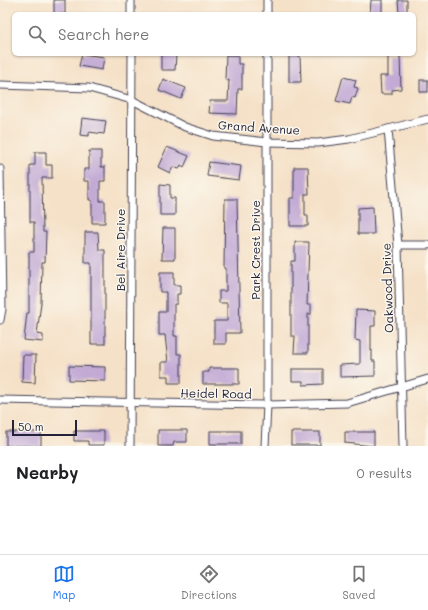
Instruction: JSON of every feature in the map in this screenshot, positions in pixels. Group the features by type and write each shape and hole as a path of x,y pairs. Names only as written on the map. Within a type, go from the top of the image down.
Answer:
{"street":[{"path":"131,0 131,12"},
{"path":"267,0 267,12"},
{"name":"Bel Aire Drive","path":"130,446 132,56"},
{"name":"Park Crest Drive","path":"265,446 267,405 267,56"},
{"name":"Grand Avenue","path":"0,85 89,88 132,100 165,118 199,132 213,136 267,142 318,143 349,139 428,119"},
{"name":"Oakwood Drive","path":"388,129 398,245 403,386 403,446"},
{"path":"0,169 2,309 0,320"},
{"path":"398,245 428,245"},
{"name":"Heidel Road","path":"0,400 131,404 267,405 347,403 428,379"}],"building":[{"path":"54,0 65,0 65,12 54,12"},
{"path":"371,0 382,0 382,12 370,12"},
{"path":"398,0 407,0 407,12 399,12"},
{"path":"82,56 104,57 102,70 79,66"},
{"path":"161,56 176,56 175,70 161,70"},
{"path":"226,56 238,56 238,64 242,64 242,89 238,89 237,114 209,113 210,101 228,101 229,80 225,80"},
{"path":"289,56 300,56 301,82 289,82"},
{"path":"388,56 400,56 401,89 392,90 392,94 381,94 380,76 388,76"},
{"path":"343,77 356,80 354,87 358,88 355,98 352,97 350,104 336,101"},
{"path":"163,79 186,88 181,99 159,90"},
{"path":"420,80 428,80 428,92 420,92"},
{"path":"82,118 106,121 104,134 89,132 89,136 80,135"},
{"path":"167,147 189,156 184,167 181,165 179,169 173,167 170,173 158,167"},
{"path":"89,151 101,151 101,167 105,167 105,181 100,181 100,201 105,201 105,223 92,223 92,200 89,200 89,181 84,181 84,169 89,169"},
{"path":"35,152 46,152 46,165 52,165 52,178 42,178 43,232 46,232 45,262 42,262 41,303 37,334 43,335 43,342 24,340 27,313 29,313 29,252 34,252 34,222 30,222 30,165 35,165"},
{"path":"209,162 241,166 239,180 207,176"},
{"path":"294,167 308,167 309,194 305,194 305,215 308,215 308,226 290,226 290,198 294,198"},
{"path":"160,184 170,185 170,198 175,198 175,215 160,215"},
{"path":"225,199 237,199 240,333 226,333 226,344 214,344 214,321 227,321 227,303 219,303 219,291 226,291 226,268 224,268"},
{"path":"373,207 374,234 358,234 358,208"},
{"path":"163,228 175,228 175,259 162,259"},
{"path":"85,232 98,232 99,250 105,250 105,344 91,344 91,263 85,263"},
{"path":"295,242 309,242 307,305 311,305 311,314 308,314 308,353 294,353 295,336 291,336 291,261 295,261"},
{"path":"160,272 174,272 174,285 180,285 180,294 177,294 177,304 174,304 174,336 177,336 177,354 181,354 181,383 168,383 168,376 161,376 161,362 168,362 165,335 159,335 159,312 166,312 166,292 160,292"},
{"path":"356,310 375,311 375,326 371,326 371,351 372,350 372,361 375,361 375,376 340,377 340,365 360,364 360,341 355,340"},
{"path":"23,355 36,355 35,383 22,382"},
{"path":"69,366 105,367 105,381 69,380"},
{"path":"209,368 239,368 239,384 203,384 203,372 209,372"},
{"path":"292,369 323,369 323,384 303,385 303,381 292,381"},
{"path":"158,430 187,430 187,442 174,442 173,446 158,446"},
{"path":"74,431 104,431 104,445 88,445 88,441 74,441"},
{"path":"210,431 241,431 241,444 210,444"},
{"path":"6,432 41,432 41,446 6,446"},
{"path":"291,432 320,432 320,445 291,445"},
{"path":"345,432 374,432 374,446 345,443"}]}
